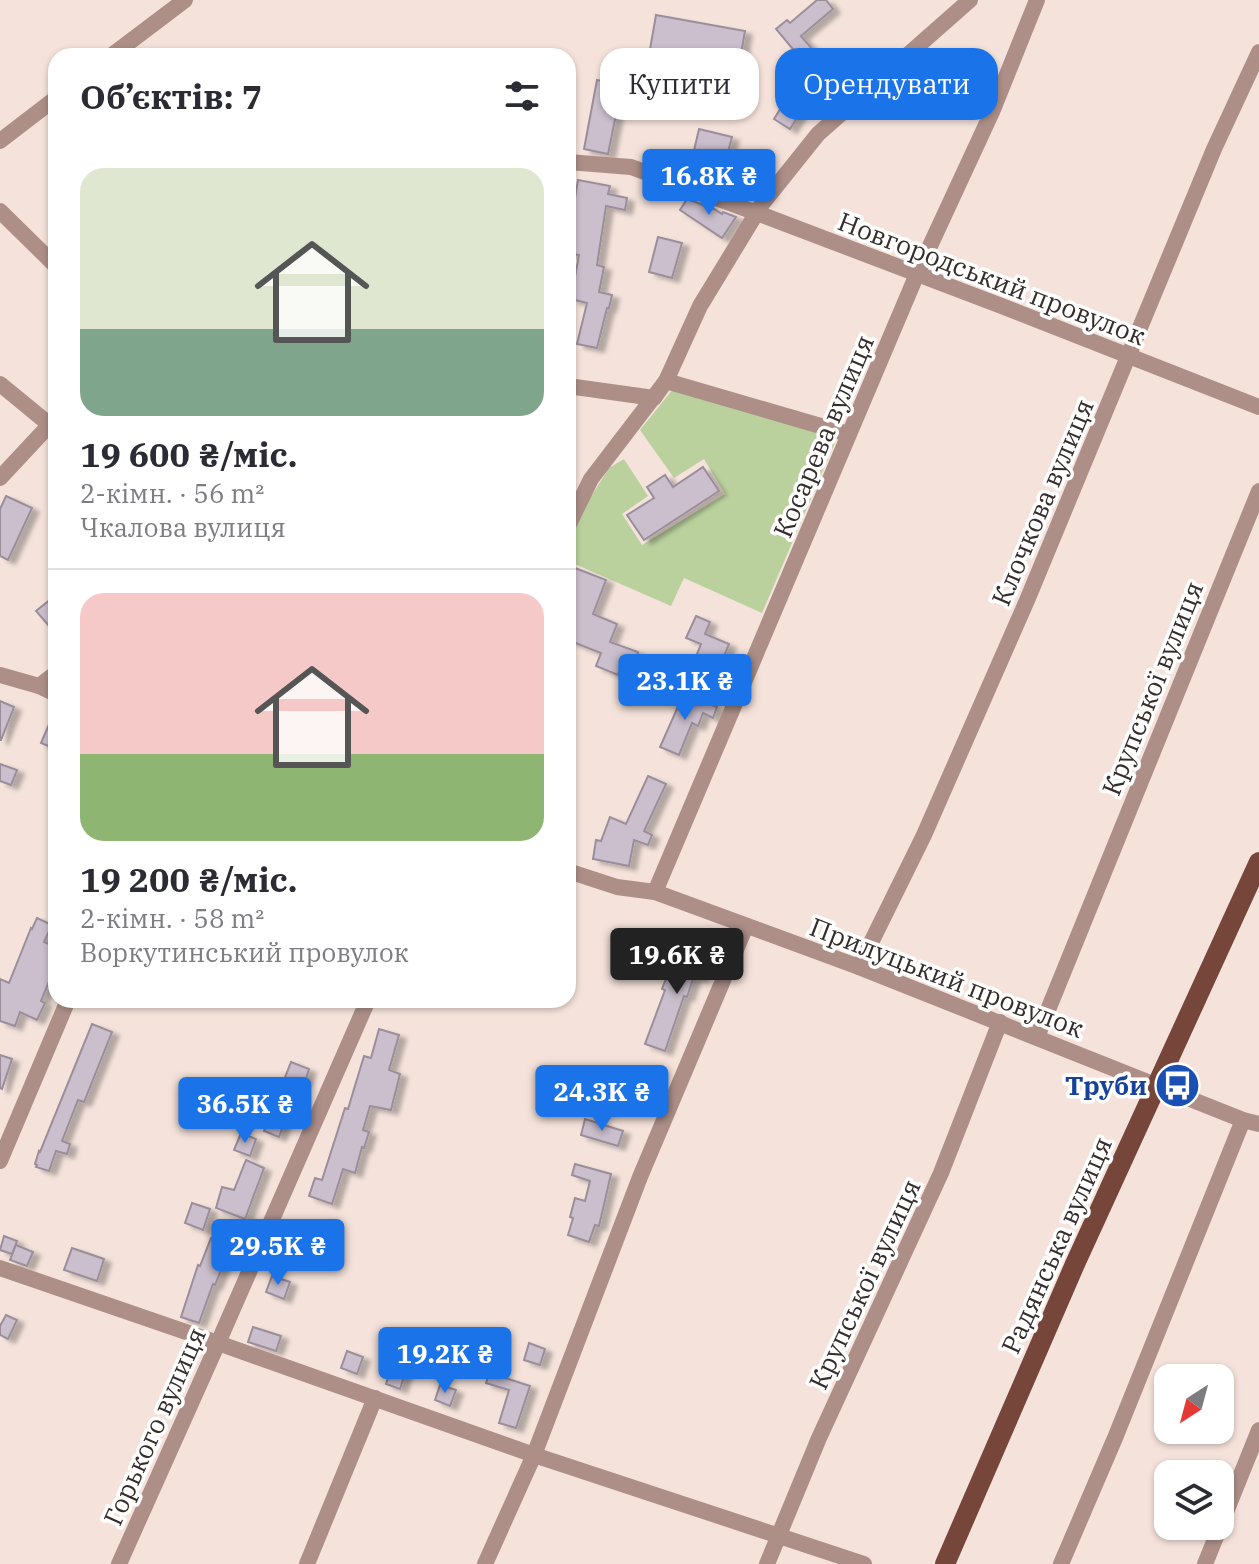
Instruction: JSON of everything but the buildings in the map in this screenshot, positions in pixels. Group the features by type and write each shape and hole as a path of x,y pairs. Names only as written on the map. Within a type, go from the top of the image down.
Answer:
{"main road":[{"name":"Радянська вулиця","path":"945,1564 1075,1264 1259,862"}],"street":[{"path":"122,48 185,0"},
{"path":"576,510 591,479 666,381 700,306 757,213 818,134 970,0"},
{"name":"Косарева вулиця","path":"655,892 848,434 992,112 1037,0"},
{"name":"Клочкова вулиця","path":"859,967 924,835 1028,598 1214,149 1259,52"},
{"path":"0,141 48,104"},
{"name":"Новгородський провулок","path":"576,163 631,167 1259,407"},
{"path":"0,211 48,258"},
{"path":"666,381 848,434"},
{"path":"0,384 48,418"},
{"path":"576,387 654,398"},
{"path":"0,478 48,426"},
{"name":"Крупської вулиця","path":"1037,1037 1259,491"},
{"path":"0,675 48,690"},
{"path":"39,686 48,679"},
{"name":"Прилуцький провулок","path":"576,874 617,887 655,892 859,967 1251,1122"},
{"path":"485,1564 534,1455 640,1177 746,926"},
{"path":"0,1161 65,1008"},
{"name":"Горького вулиця","path":"119,1564 365,1008"},
{"name":"Крупської вулиця","path":"767,1564 819,1438 935,1187 1000,1022"},
{"path":"1061,1564 1251,1122"},
{"path":"0,1268 534,1455 864,1564"},
{"path":"307,1564 375,1398"},
{"path":"1205,1564 1259,1430"}],"green space":[{"path":"673,389 837,438 762,613 684,578 671,606 576,564 576,526 585,506 609,468 624,459 648,496 622,514 642,545 725,494 704,459 674,478 640,430"}],"place":[{"name":"Труби","path":"1178,1085"}]}
